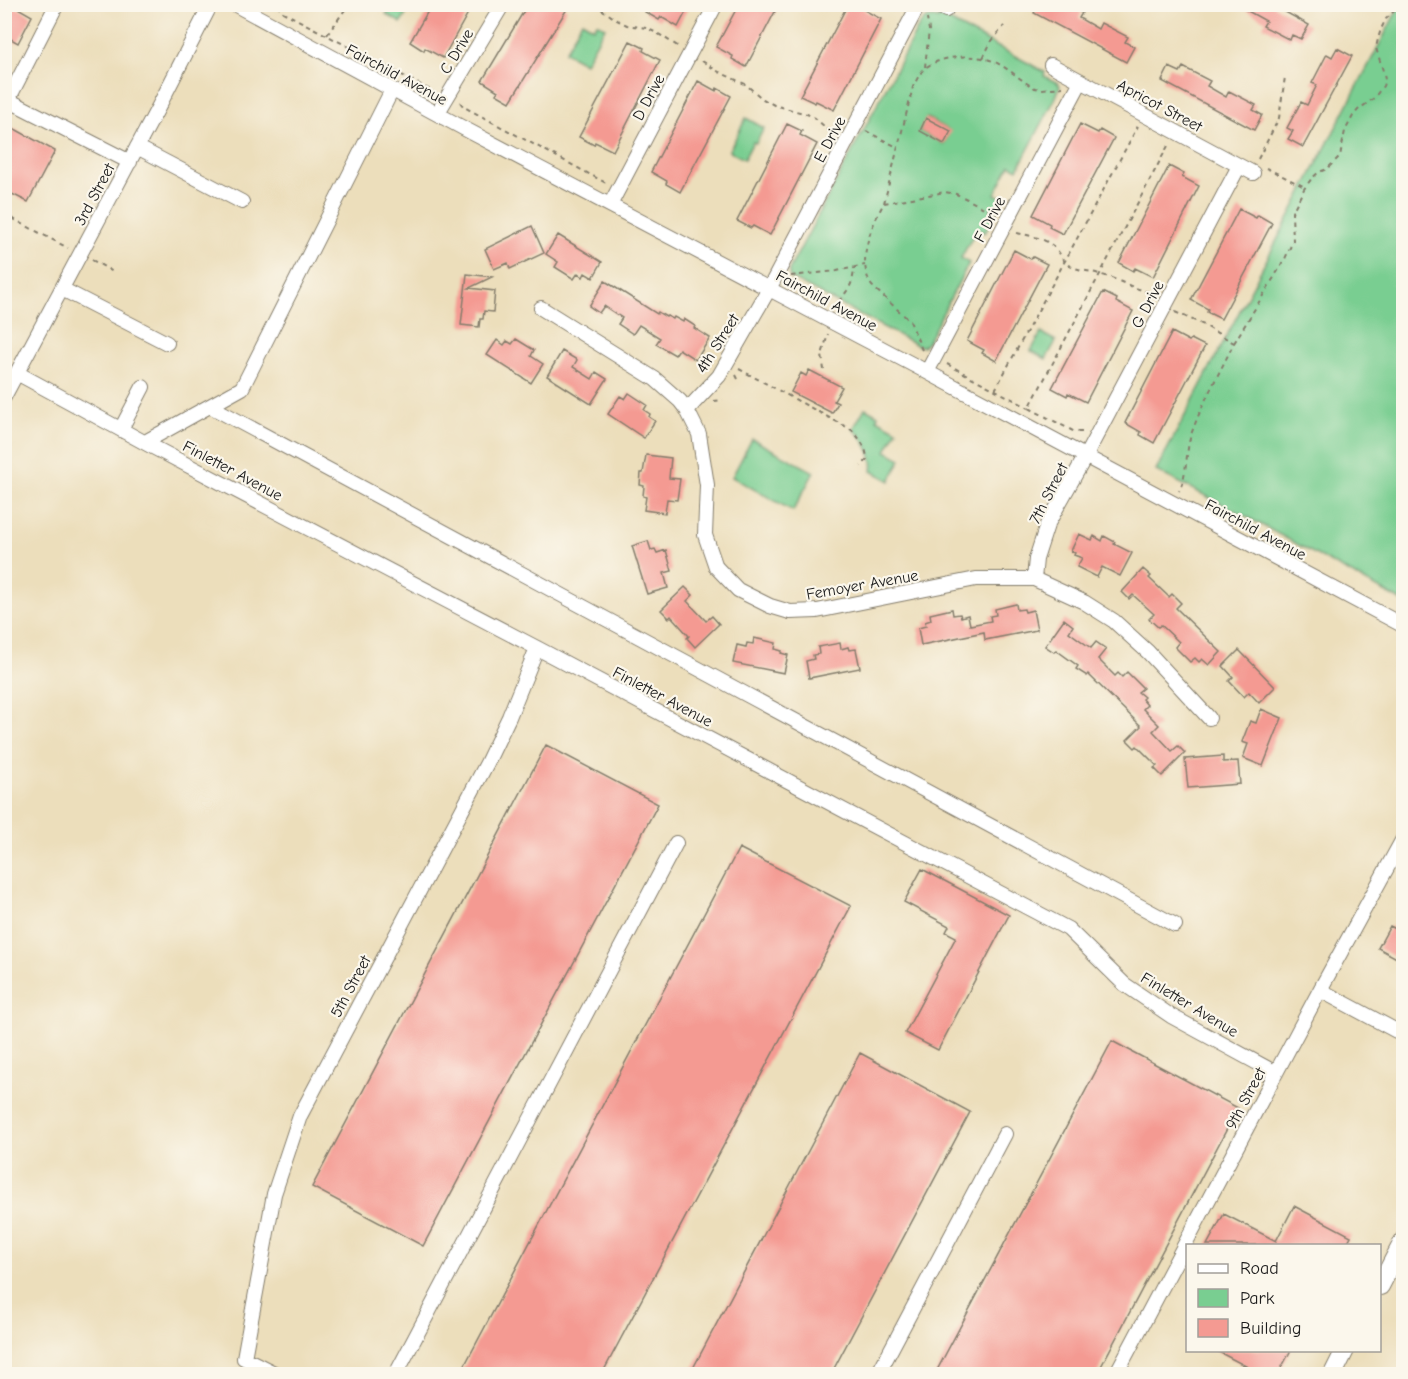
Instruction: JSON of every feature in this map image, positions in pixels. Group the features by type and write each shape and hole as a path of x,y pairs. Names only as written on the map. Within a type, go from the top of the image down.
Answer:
{"main road":[{"path":"1381,1284 1404,1240"},
{"path":"1333,1374 1345,1352"}],"street":[{"path":"57,4 8,100 130,162"},
{"name":"3rd Street","path":"4,397 130,162 211,4"},
{"name":"Fairchild Avenue","path":"234,4 259,10 392,90 1404,626"},
{"name":"C Drive","path":"437,114 503,4"},
{"name":"D Drive","path":"610,205 716,4"},
{"name":"E Drive","path":"769,289 845,144 923,11"},
{"name":"Apricot Street","path":"1051,65 1239,166 1258,170"},
{"name":"F Drive","path":"927,372 1081,81"},
{"path":"145,442 242,388 392,90"},
{"path":"137,147 242,201"},
{"name":"G Drive","path":"1085,457 1239,166"},
{"path":"62,289 167,343"},
{"name":"4th Street","path":"687,410 719,376 769,289"},
{"name":"Femoyer Avenue","path":"541,308 655,380 687,410 699,434 707,485 705,535 716,567 738,590 770,606 790,612 817,611 976,579 1034,579 1084,602 1114,621 1148,652 1209,718"},
{"name":"Finletter Avenue","path":"17,373 1068,929 1124,984 1171,1016 1276,1074"},
{"path":"121,429 143,387"},
{"path":"210,406 1175,925"},
{"name":"7th Street","path":"1034,579 1036,559 1047,525 1085,457"},
{"name":"5th Street","path":"276,1374 244,1358 274,1194 300,1116 487,764 537,648"},
{"name":"9th Street","path":"1116,1374 1320,990 1402,841"},
{"path":"396,1374 676,843"},
{"path":"1320,990 1404,1035"},
{"path":"878,1374 1005,1134"}],"path":[{"path":"278,4 281,11 435,93 439,93"},
{"path":"327,35 349,4"},
{"path":"594,4 627,25 646,28 657,33 719,72 745,84 769,102 815,118 845,144"},
{"path":"1173,504 1183,481 1192,431 1234,343 1284,261 1293,241 1292,212 1312,178 1340,156 1345,131 1353,116 1374,98 1383,86 1384,74 1376,48 1386,19 1401,4"},
{"path":"923,11 929,30 925,69"},
{"path":"983,58 991,42 1004,26"},
{"path":"922,350 910,321 867,280 865,265 866,251 873,226 884,203 913,87 918,78 930,65 949,59 968,57 994,61 1035,88 1062,87 1081,81"},
{"path":"1285,78 1279,118 1258,159 1258,170 1305,187"},
{"path":"459,99 464,107 473,112 605,182 611,181"},
{"path":"995,390 1143,114"},
{"path":"855,126 897,147"},
{"path":"1029,408 1175,132"},
{"path":"884,203 945,192 956,194 968,199 1013,231 1042,239 1051,244 1064,262 1077,269 1101,274 1167,302 1234,343"},
{"path":"4,214 115,273"},
{"path":"787,276 865,265"},
{"path":"824,370 822,355 831,322 836,306 852,284 854,268"},
{"path":"945,361 1075,432 1085,431"},
{"path":"740,383 736,376 738,368 852,430 867,452 867,460 861,466"},
{"path":"709,405 723,400"}],"green space":[{"path":"392,5 416,5 412,11 409,9 401,23 386,14"},
{"path":"1400,5 1404,5 1403,602 1234,510 1156,471"},
{"path":"940,16 1045,72 1044,76 1060,86 1018,169 1010,165 995,194 1003,198 985,233 977,229 961,258 969,263 927,343 919,346 792,279 789,270 919,26 927,19 938,19","holes":["927,118 950,131 944,144 920,131"]},
{"path":"582,21 594,28 597,23 605,27 585,63 565,52"},
{"path":"746,118 764,128 744,159 729,151"},
{"path":"1041,333 1056,341 1046,359 1031,351"},
{"path":"865,408 878,415 877,419 897,430 886,451 901,459 890,481 872,471 872,460 868,448 853,429"},
{"path":"752,439 814,472 793,511 732,477"}],"building":[{"path":"4,4 11,4 32,16 18,43 4,35"},
{"path":"432,4 473,4 443,58 425,48 424,51 410,42"},
{"path":"528,4 559,4 567,9 510,102 496,94 498,91 482,81"},
{"path":"649,4 681,4 688,8 678,27 661,17 659,20 645,12"},
{"path":"739,4 779,4 746,67 732,59 733,56 716,47"},
{"path":"848,4 866,4 864,10 881,19 834,110 800,96"},
{"path":"1038,4 1066,4 1082,13 1079,18 1098,29 1101,23 1128,37 1125,42 1134,47 1126,62 1034,13"},
{"path":"1235,4 1271,4 1309,25 1301,39 1292,35 1290,40 1263,26 1266,21"},
{"path":"630,41 660,60 613,151 579,137"},
{"path":"1337,48 1352,56 1303,147 1288,139 1293,131 1287,128 1301,102 1307,105 1317,85 1312,83 1327,54 1332,57"},
{"path":"1169,67 1180,72 1183,67 1210,81 1207,86 1226,97 1229,91 1256,105 1253,110 1262,115 1254,130 1162,81"},
{"path":"698,81 731,96 680,192 651,172"},
{"path":"926,118 951,131 944,144 920,131"},
{"path":"4,123 55,151 28,202 4,190"},
{"path":"787,124 802,131 800,135 817,144 770,235 737,221"},
{"path":"1080,124 1098,133 1100,130 1114,138 1063,234 1033,215"},
{"path":"1169,166 1184,174 1182,177 1199,186 1153,277 1135,268 1133,271 1119,263"},
{"path":"1239,209 1256,218 1258,215 1272,223 1221,319 1191,300"},
{"path":"532,226 544,253 510,269 508,263 494,269 485,249"},
{"path":"558,235 602,262 593,278 585,273 583,277 578,273 574,279 555,267 558,262 546,254"},
{"path":"1014,250 1047,264 996,361 982,353 984,350 967,341"},
{"path":"467,274 492,277 469,288 495,291 493,312 484,311 479,327 461,325"},
{"path":"605,281 657,314 658,312 683,322 684,319 710,338 696,360 679,349 675,355 656,344 660,338 639,325 633,334 618,324 622,318 604,306 599,313 589,306"},
{"path":"1103,292 1133,311 1086,402 1052,388"},
{"path":"1172,332 1205,346 1154,443 1125,423"},
{"path":"516,339 534,350 531,356 543,364 531,383 487,355 497,340 504,345 507,341 512,344"},
{"path":"562,351 577,360 573,367 592,379 596,372 607,379 591,404 547,376"},
{"path":"809,370 842,387 834,401 838,403 832,413 791,392 801,373 806,376"},
{"path":"629,393 647,405 644,410 655,421 644,438 608,414 620,396 625,399"},
{"path":"646,455 671,458 669,478 680,479 677,500 667,499 665,513 644,510 646,497 643,496 644,486 640,485"},
{"path":"1079,534 1092,540 1094,536 1102,541 1104,536 1132,553 1120,576 1102,567 1097,577 1077,567 1082,558 1071,551"},
{"path":"648,541 651,550 655,549 657,553 666,550 672,571 664,573 668,588 647,594 632,546"},
{"path":"1143,569 1169,597 1172,594 1181,603 1176,608 1221,652 1209,665 1202,659 1199,662 1195,658 1190,662 1175,647 1179,642 1161,625 1158,627 1149,619 1154,614 1133,595 1129,599 1122,592"},
{"path":"685,587 693,595 687,601 706,621 712,616 719,624 695,647 687,638 689,636 671,616 669,618 661,610"},
{"path":"1016,604 1017,610 1024,609 1025,612 1033,610 1037,630 985,640 984,632 921,645 918,628 926,626 925,622 931,620 930,614 952,609 953,615 960,614 961,617 968,615 970,625 991,621 990,616 996,615 995,609"},
{"path":"1064,619 1073,626 1069,632 1091,648 1096,642 1106,649 1098,659 1115,676 1118,673 1122,677 1127,672 1143,688 1138,692 1144,697 1142,699 1147,705 1143,709 1159,725 1153,731 1172,751 1178,746 1185,753 1162,776 1154,768 1157,766 1137,746 1135,748 1127,740 1141,726 1088,674 1087,676 1076,669 1078,666 1056,650 1054,652 1045,646"},
{"path":"754,638 776,643 775,649 788,655 784,673 733,663 737,645 746,647 747,643 753,644"},
{"path":"840,643 841,649 848,647 849,650 856,649 860,668 809,678 806,661 814,659 813,655 819,654 818,647"},
{"path":"1239,650 1275,687 1259,703 1249,692 1244,697 1229,681 1233,677 1223,666"},
{"path":"1261,709 1282,718 1263,766 1243,758 1248,744 1242,742 1250,721 1256,723"},
{"path":"546,745 658,804 423,1246 312,1187"},
{"path":"1223,756 1223,762 1238,761 1240,784 1188,788 1185,759"},
{"path":"739,848 851,906 602,1374 460,1374"},
{"path":"922,869 1009,915 938,1050 905,1033 956,937 946,932 949,926 904,902"},
{"path":"1390,926 1404,933 1404,962 1378,948"},
{"path":"1112,1041 1238,1108 1097,1374 935,1374"},
{"path":"860,1053 970,1112 831,1374 690,1374"},
{"path":"1294,1206 1351,1236 1347,1244 1208,1244 1224,1214 1276,1241"},
{"path":"1219,1352 1290,1352 1278,1374 1261,1374"}]}
